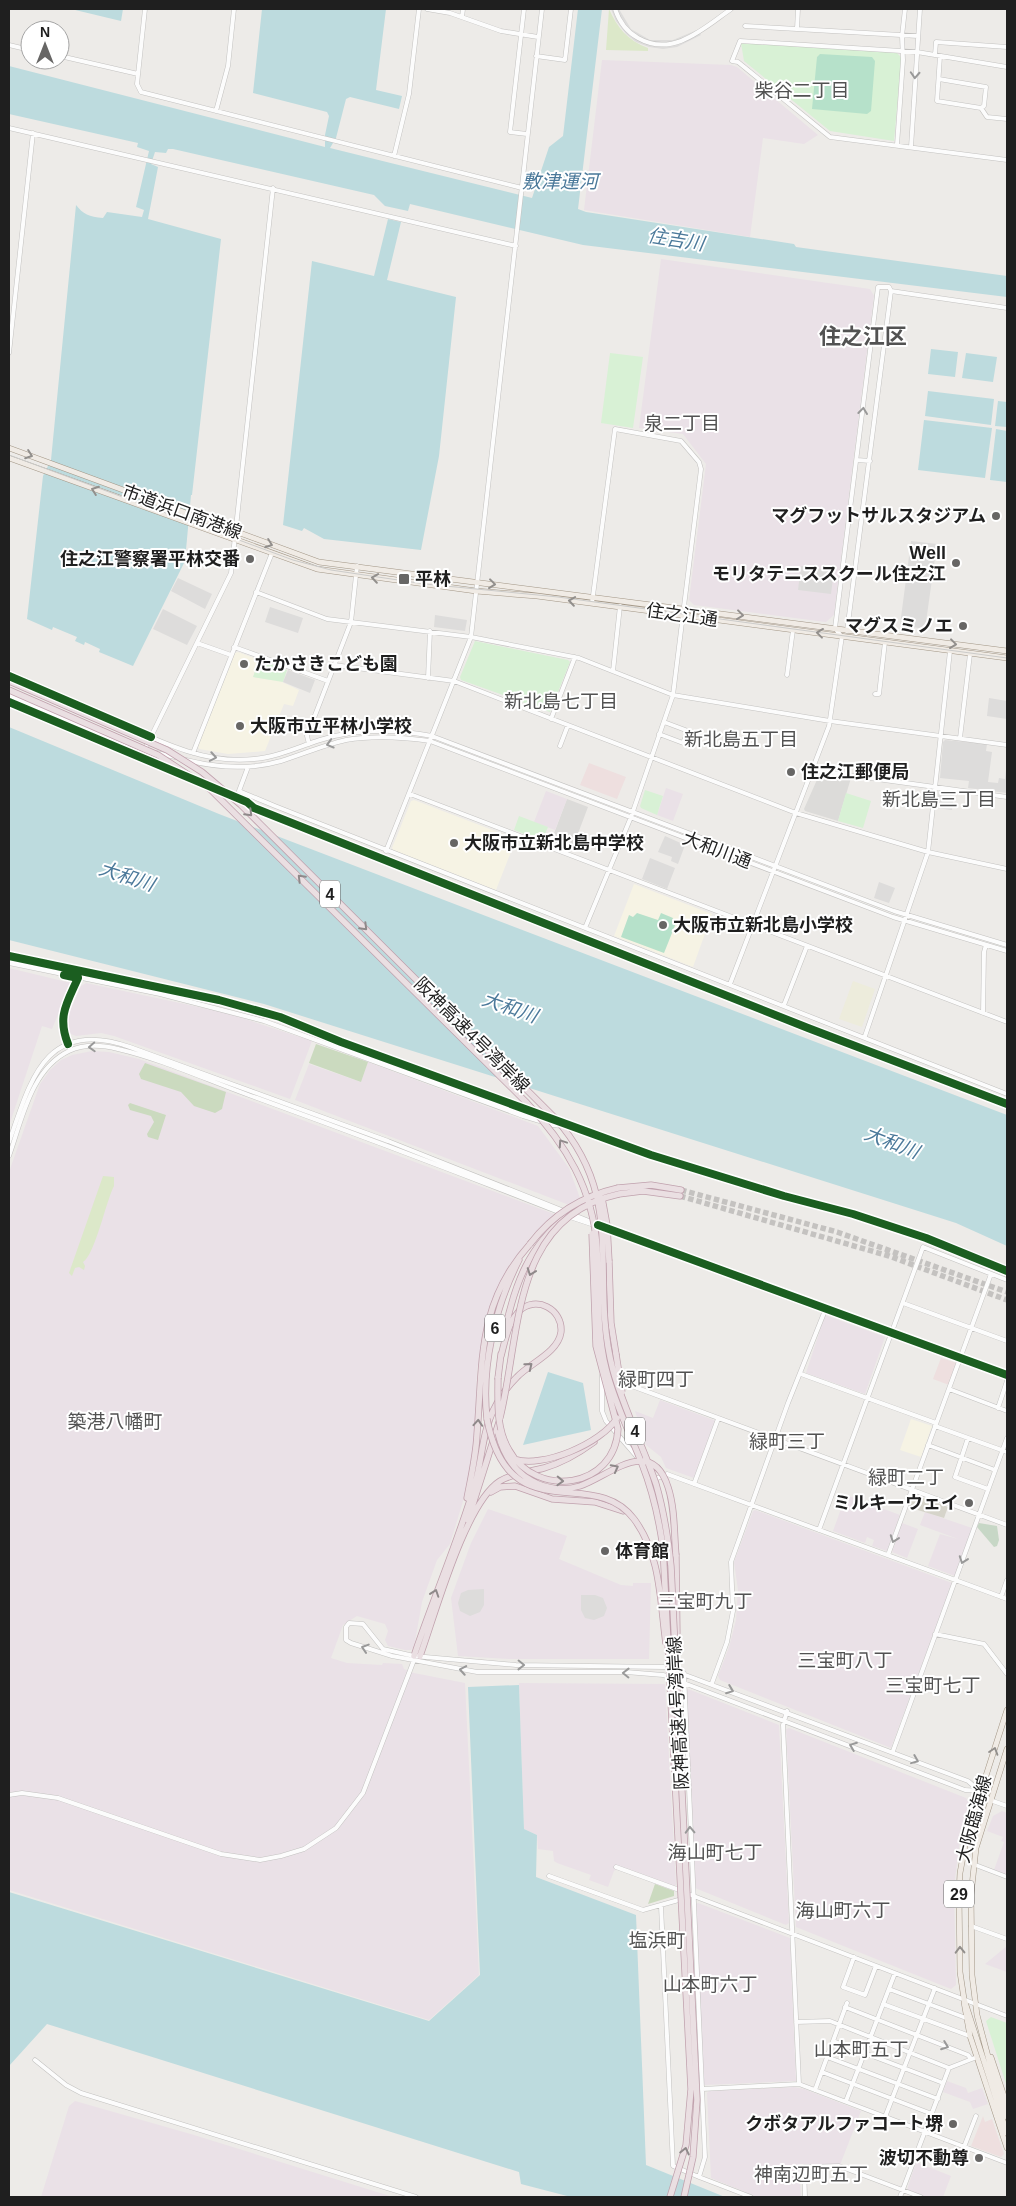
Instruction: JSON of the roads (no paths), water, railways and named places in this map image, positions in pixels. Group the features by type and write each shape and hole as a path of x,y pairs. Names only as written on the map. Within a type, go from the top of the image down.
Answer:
{"highway":[{"name":"阪神高速4号湾岸線","path":"9,681 154,743 180,757 219,786 248,812 543,1106 565,1129 580,1150 590,1171 598,1195 601,1217 609,1353 618,1387 651,1470 664,1515 671,1566 674,1667 697,2100 693,2157 684,2197"},
{"name":"阪神高速4号湾岸線","path":"9,690 158,755 195,778 215,794 540,1116 557,1136 573,1161 590,1207 595,1232 600,1326 606,1366 648,1480 660,1526 664,1563 672,1681 691,2089 686,2145 670,2197"},
{"name":"4","path":"416,1657 459,1547 482,1500 493,1486 503,1479 544,1468 581,1451 609,1429 620,1412 622,1392 611,1323 607,1225 603,1201 593,1168 581,1145 568,1128 543,1106"},
{"name":"6","path":"609,1429 587,1444 539,1461 522,1461 511,1457 500,1448 487,1419 487,1373 497,1319 513,1274 530,1244 555,1217 572,1205 596,1194 618,1191 680,1193"},
{"name":"6","path":"588,1476 573,1481 550,1481 530,1473 517,1462 505,1443 500,1427 498,1378 512,1299 524,1266 543,1238 567,1216 592,1202 618,1191"},
{"name":"4","path":"588,1476 603,1465 611,1454 616,1443 618,1429 596,1346 590,1207"},
{"path":"459,1547 487,1467 500,1418 508,1384 517,1321 530,1275 541,1249 567,1216"},
{"path":"462,1522 476,1449 479,1384 485,1338 494,1305 511,1267 530,1244"},
{"path":"416,1657 475,1483 484,1437 493,1410 517,1377 552,1348 560,1337 561,1327 558,1317 553,1310 544,1305 526,1306 513,1320 501,1356"},
{"name":"4","path":"498,1378 496,1403 498,1436 510,1462 530,1480 550,1487 572,1488 594,1480 621,1464 634,1461 651,1465 665,1480 670,1499 675,1538 674,1667"},
{"path":"487,1419 497,1452 511,1472 522,1481 546,1491 589,1495 610,1500 625,1509 638,1524"},
{"name":"4","path":"482,1500 493,1490 511,1486 552,1499 606,1504 624,1511 638,1524 650,1546 656,1565 672,1681"}],"main road":[{"name":"市道浜口南港線","path":"9,448 314,560 357,566"},
{"name":"市道浜口南港線","path":"9,458 317,569 357,575"},
{"name":"住之江通","path":"357,566 1007,651"},
{"name":"住之江通","path":"357,575 476,591 620,606 683,616 1007,658"},
{"name":"大阪臨海線","path":"1007,1710 967,1835 960,1872 960,1972 964,1999 1007,2132"},
{"name":"大阪臨海線","path":"1007,1749 990,1800 973,1864 971,1926 972,1975 979,2023 1007,2117"},
{"name":"29","path":"964,1999 974,2058 1007,2148"},
{"name":"29","path":"979,2023 1007,2105"}],"street":[{"path":"145,9 137,86 141,92 394,156 522,191"},
{"path":"216,111 228,66 234,9"},
{"path":"394,156 409,94 419,9"},
{"path":"427,9 462,17 501,31 538,37"},
{"path":"462,17 463,9"},
{"path":"524,9 510,132 526,134"},
{"path":"386,852 470,637 518,232 526,134 542,9"},
{"path":"536,56 565,60 571,9"},
{"path":"615,9 620,21 630,32 652,44 675,44 699,32 731,9"},
{"path":"797,29 798,9"},
{"path":"897,145 903,60 901,51 905,9"},
{"path":"911,147 920,9"},
{"path":"745,26 918,36"},
{"path":"1007,67 917,52 740,41 732,60 738,62 814,126 830,137 1007,160"},
{"path":"1007,47 936,42 939,79 937,101 981,108 987,117 1007,119"},
{"path":"70,58 138,74"},
{"path":"939,79 986,88 984,106 981,108"},
{"path":"9,128 516,246"},
{"path":"9,353 33,134"},
{"path":"145,749 231,573 273,188"},
{"path":"730,984 830,721 841,636 848,630 890,287 878,287 835,628 841,636"},
{"path":"891,291 1007,308"},
{"path":"584,928 633,812 673,695 701,469 699,462 681,441 615,429 592,603"},
{"path":"856,460 870,462"},
{"path":"192,753 272,553"},
{"path":"309,744 307,736 350,622 357,566"},
{"path":"256,592 328,619 470,637 575,657 673,695 830,721 1007,745"},
{"path":"613,671 620,606"},
{"path":"786,675 792,630"},
{"path":"428,678 430,631"},
{"path":"875,694 879,694 885,642"},
{"path":"197,643 231,655"},
{"path":"234,647 328,681"},
{"path":"865,1036 928,852 950,651"},
{"path":"960,738 970,654"},
{"path":"551,719 575,657"},
{"path":"334,665 454,681 796,812 928,852 1007,869"},
{"name":"大和川通","path":"9,676 192,753 229,760 254,759 278,755 341,734 374,730 396,730 432,736 906,916 1007,945"},
{"name":"大和川通","path":"9,694 102,735 145,749 215,766 248,767 280,761 357,738 394,737 430,741 904,921 1007,951"},
{"path":"660,734 683,743 688,731 664,722"},
{"path":"560,746 568,725"},
{"path":"248,767 239,791 386,852 865,1036 1007,1094"},
{"path":"812,770 1007,797"},
{"path":"410,794 1007,1022"},
{"path":"983,1013 984,952 986,945"},
{"path":"784,1005 807,946"},
{"path":"9,963 160,994 264,1021 523,1116 553,1125 578,1128"},
{"path":"68,1044 63,1032 62,1018 78,978"},
{"path":"9,1142 35,1072 50,1055 68,1044 89,1039 113,1041 388,1141 586,1218 598,1225 1007,1375"},
{"path":"9,1156 31,1094 46,1070 70,1051 102,1046 156,1061 377,1142 584,1223 598,1225"},
{"path":"598,1225 602,1411 604,1416 638,1457 651,1481 664,1526 674,1667 672,1681"},
{"path":"819,1530 923,1247 1007,1280"},
{"path":"888,1555 991,1274"},
{"path":"903,1304 1007,1341"},
{"path":"712,1683 727,1642 733,1611 731,1562 775,1440 826,1308"},
{"path":"801,1374 1005,1451"},
{"path":"602,1375 1007,1525"},
{"path":"998,1408 1007,1381"},
{"path":"949,1389 1007,1411"},
{"path":"694,1484 718,1419"},
{"path":"968,1438 955,1477 988,1489"},
{"path":"893,1751 995,1470 1005,1451 1007,1438"},
{"path":"928,1445 995,1470"},
{"path":"651,1481 667,1474 1007,1599"},
{"path":"1001,1597 1007,1580"},
{"path":"981,1791 965,1790 684,1682 672,1681 663,1674 626,1672 477,1672 416,1657 383,1649 363,1624 353,1622 346,1627 346,1640 351,1643 416,1657 516,1665 674,1667 684,1673 968,1781 981,1791 990,1800 1007,1806"},
{"path":"935,1634 984,1644 1007,1674"},
{"path":"9,1795 22,1793 58,1798 221,1854 260,1860 304,1849 336,1828 363,1793 416,1657"},
{"path":"684,1673 692,1895 705,2157 699,2176"},
{"path":"787,1711 784,1720 799,2084"},
{"path":"973,1864 1007,1877"},
{"path":"616,1867 1007,2016"},
{"path":"549,1876 643,1910 692,1895"},
{"path":"661,1906 673,2166 751,2197"},
{"path":"971,1926 1007,1940"},
{"path":"854,1957 843,1987 865,1995 876,1966"},
{"path":"846,2101 895,1973"},
{"path":"885,2117 935,1988"},
{"path":"889,1989 966,2018"},
{"path":"883,2004 970,2036"},
{"path":"815,2090 846,2005 877,2020 974,2058"},
{"path":"796,2022 830,2021 950,2068 974,2058"},
{"path":"833,2041 944,2083"},
{"path":"827,2056 938,2099"},
{"path":"35,2060 66,2085 81,2092 416,2197"},
{"path":"900,2197 950,2068"},
{"path":"822,2072 932,2114"},
{"path":"702,2088 799,2084 1007,2163"},
{"path":"964,2147 976,2122 976,2116"},
{"path":"805,2197 804,2167 838,2166 921,2197"}],"water":[{"path":"71,9 123,9 121,21"},
{"path":"262,9 386,9 376,90 402,96 399,109 350,97 346,99 336,138 330,148 532,198 549,147 563,136 578,9 602,9 578,209 586,212 794,244 796,247 1007,276 1007,297 583,245 410,204 408,211 385,206 374,195 173,149 168,149 166,153 155,152 151,164 158,167 148,219 221,239 185,561 133,666 99,652 100,649 85,642 84,645 75,641 77,637 53,627 52,630 27,619 43,476 51,460 76,205 84,213 94,217 103,218 107,212 142,217 144,210 136,207 149,151 137,147 138,143 9,114 9,66 325,147 325,135 329,116 327,112 253,93"},
{"path":"388,219 401,222 387,280 456,297 439,456 421,550 324,539 304,528 302,531 283,525 312,261 374,276"},
{"path":"931,349 958,352 955,377 928,374"},
{"path":"966,353 997,357 993,382 962,378"},
{"path":"928,391 994,399 991,425 925,416"},
{"path":"998,401 1007,402 1007,427 995,426"},
{"path":"924,420 992,428 985,478 918,470"},
{"path":"996,429 1007,431 1007,482 990,480"},
{"name":"大和川","path":"9,727 219,814 1007,1115 1007,1246 956,1223 264,1004 9,940"},
{"path":"548,1372 583,1383 591,1430 523,1445"},
{"path":"519,1685 524,1829 537,1835 536,1877 636,1915 646,2165 725,2197 571,2197 521,2184 519,2172 47,2024 9,2066 9,1892 429,2021 480,1975 468,1687"}],"tunnel":[{"path":"681,1190 837,1232 1007,1292"},
{"path":"680,1196 889,1256 1007,1300"}],"tram line":[{"path":"9,455 293,560 331,570 425,584 558,597 1007,658"}],"place":[{"name":"マグフットサルスタジアム","path":"996,516"},
{"name":"住之江警察署平林交番","path":"250,559"},
{"name":"Well モリタテニススクール住之江","path":"956,563"},
{"name":"平林","path":"404,579"},
{"name":"マグスミノエ","path":"963,626"},
{"name":"たかさきこども園","path":"244,664"},
{"name":"大阪市立平林小学校","path":"240,726"},
{"name":"住之江郵便局","path":"791,772"},
{"name":"大阪市立新北島中学校","path":"454,843"},
{"name":"大阪市立新北島小学校","path":"663,925"},
{"name":"ミルキーウェイ","path":"969,1503"},
{"name":"体育館","path":"605,1551"},
{"name":"クボタアルファコート堺","path":"953,2124"},
{"name":"波切不動尊","path":"979,2158"}],"district":[{"name":"柴谷二丁目","path":"802,90"},
{"name":"住之江区","path":"863,336"},
{"name":"泉二丁目","path":"682,423"},
{"name":"新北島七丁目","path":"561,701"},
{"name":"新北島五丁目","path":"741,739"},
{"name":"新北島三丁目","path":"939,799"},
{"name":"緑町四丁","path":"656,1379"},
{"name":"築港八幡町","path":"115,1421"},
{"name":"緑町三丁","path":"787,1441"},
{"name":"緑町二丁","path":"906,1477"},
{"name":"三宝町九丁","path":"705,1601"},
{"name":"三宝町八丁","path":"845,1660"},
{"name":"三宝町七丁","path":"933,1685"},
{"name":"海山町七丁","path":"715,1852"},
{"name":"海山町六丁","path":"843,1910"},
{"name":"塩浜町","path":"657,1940"},
{"name":"山本町六丁","path":"710,1984"},
{"name":"山本町五丁","path":"861,2049"},
{"name":"神南辺町五丁","path":"811,2174"}],"water label":[{"name":"敷津運河","path":"560,181"},
{"name":"住吉川","path":"676,239"}]}
